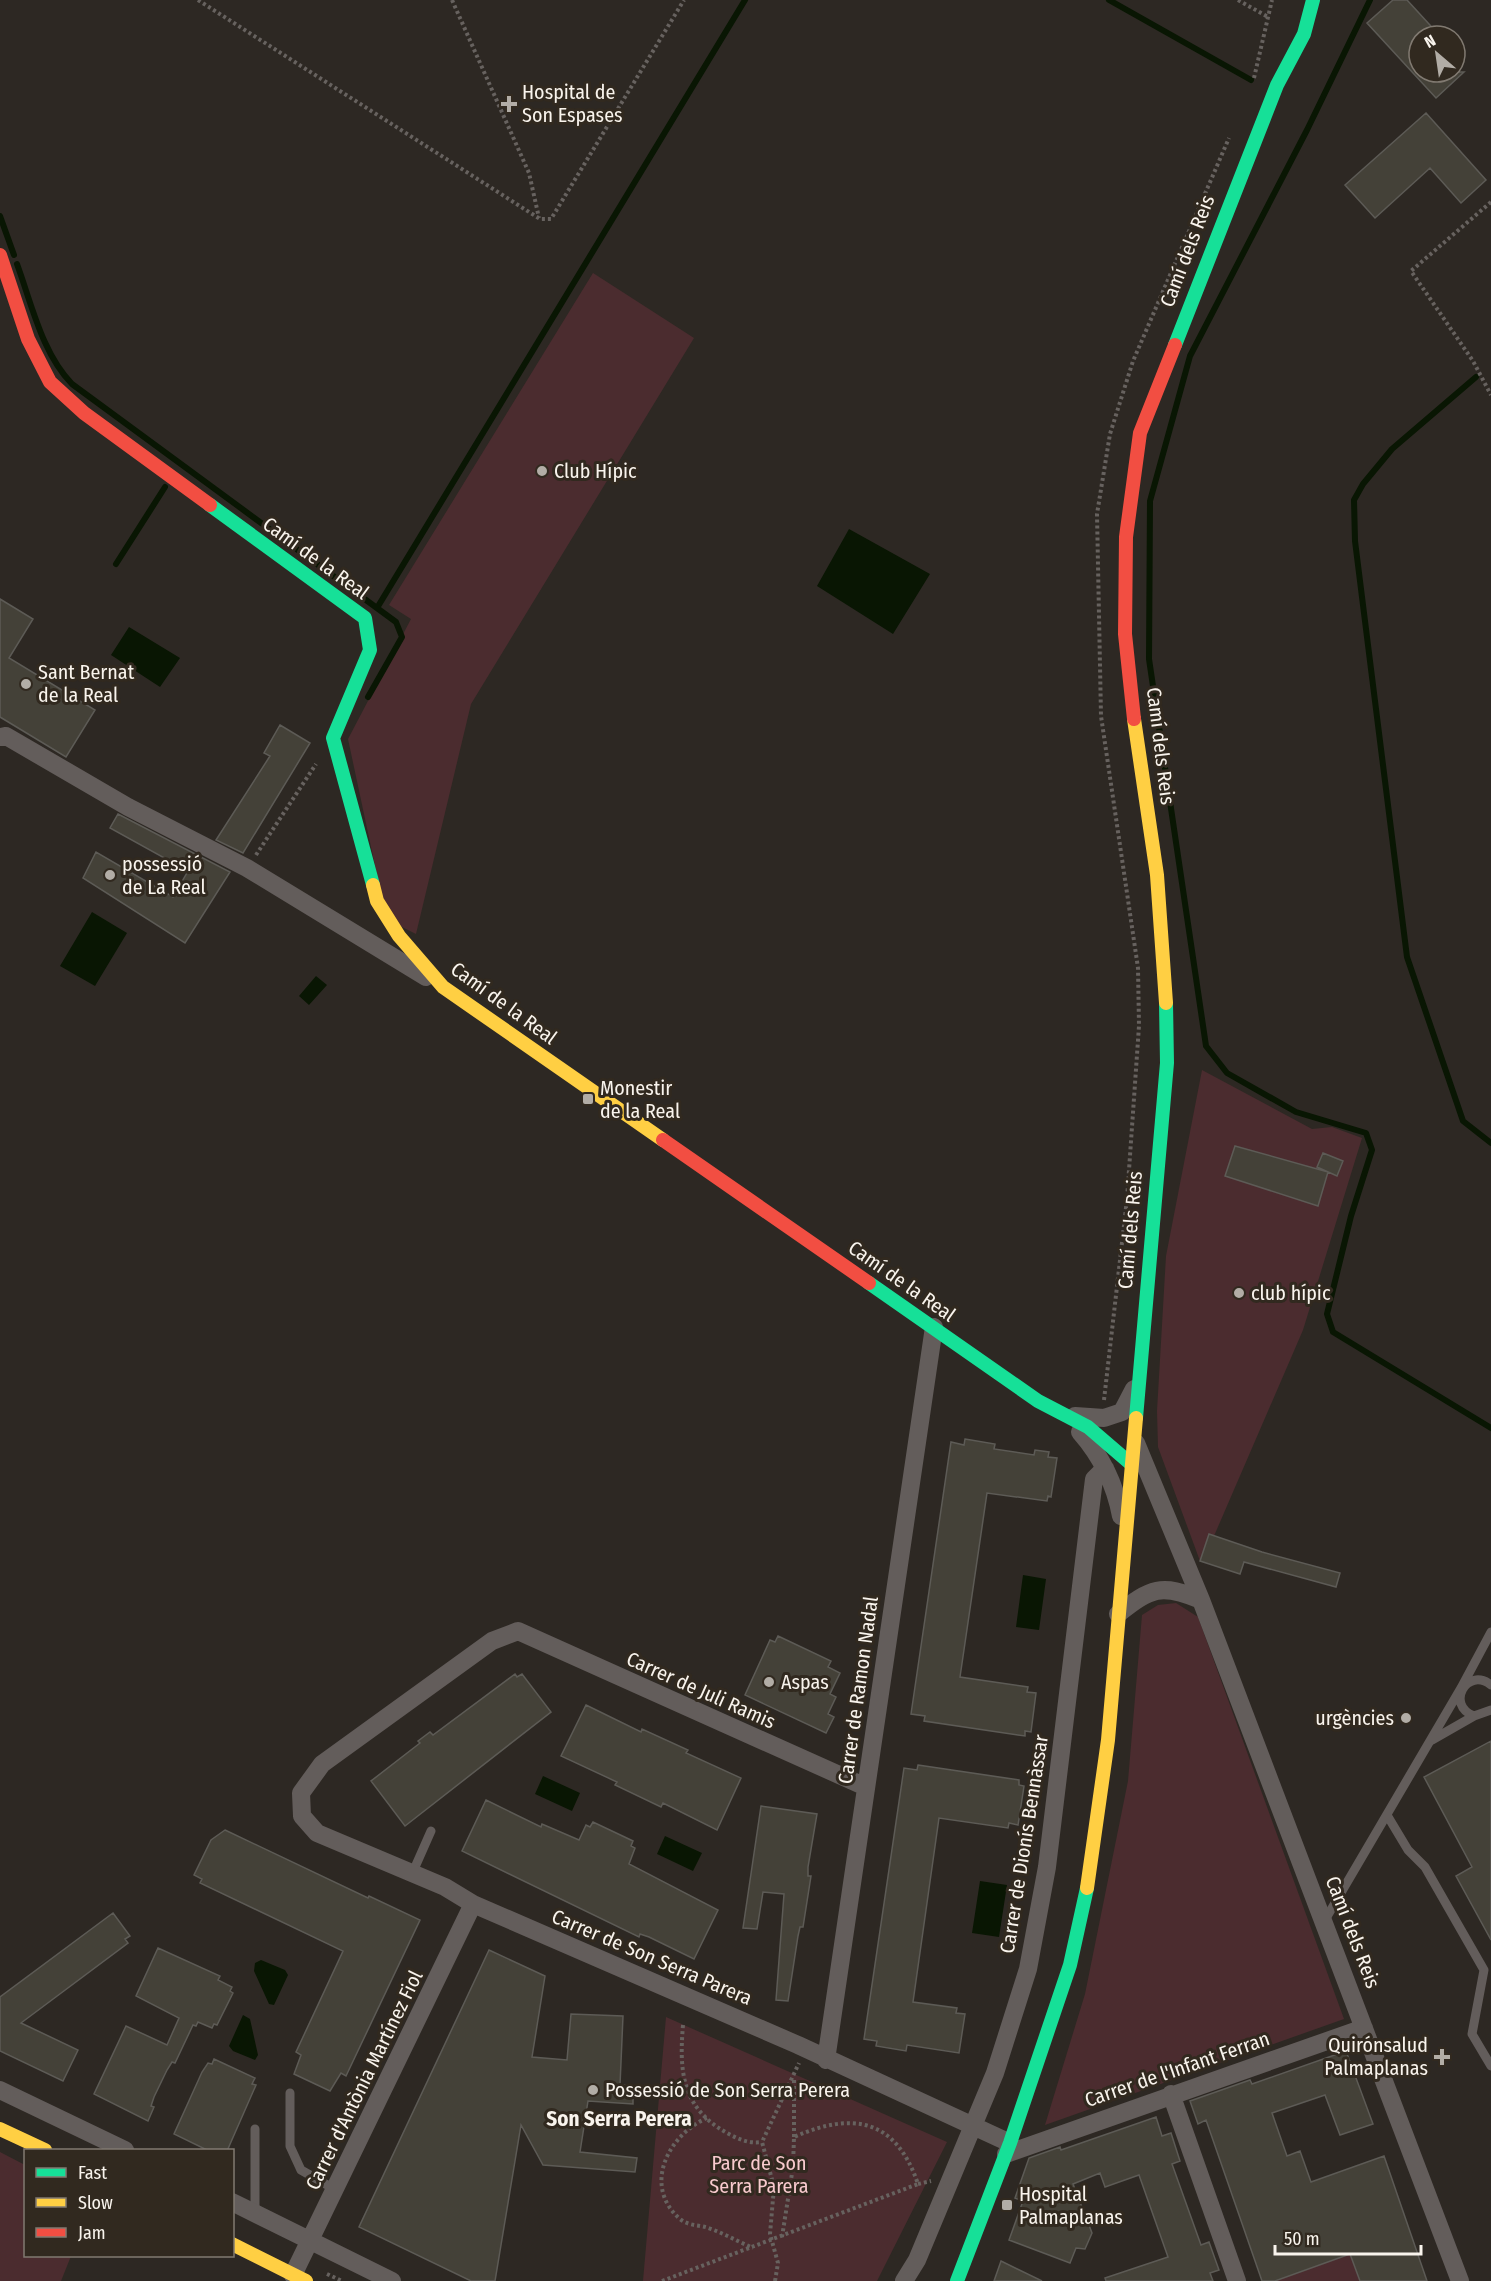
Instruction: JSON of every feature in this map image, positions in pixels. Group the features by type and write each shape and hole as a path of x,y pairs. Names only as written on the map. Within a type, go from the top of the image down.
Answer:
{"street":[{"name":"Camí dels Reis","path":"1008,2149 1070,1965 1092,1863 1108,1740 1167,1063 1166,977 1157,875 1137,749 1125,634 1126,537 1140,433 1277,85 1304,34 1313,0"},
{"name":"Camí dels Reis","path":"1277,85 1288,32"},
{"name":"Camí de la Real","path":"0,255 28,339 50,382 84,413 365,618 370,650 333,738 376,901 399,936 443,987 1038,1401 1088,1426 1131,1464"},
{"path":"3,736 128,807 247,868 443,987"},
{"name":"Carrer de Ramon Nadal","path":"826,2060 934,1327"},
{"path":"1065,1415 1104,1418 1122,1412 1139,1379"},
{"path":"1065,1415 1092,1445 1115,1486 1125,1538"},
{"name":"Camí dels Reis","path":"1133,1437 1201,1600 1325,1920 1460,2281"},
{"name":"Carrer de Dionís Bennàssar","path":"904,2281 917,2260 994,2073 1028,1969 1047,1867 1094,1479 1105,1468"},
{"path":"1118,1614 1144,1594 1164,1588 1201,1600"},
{"name":"Carrer de Juli Ramis","path":"302,1793 322,1764 492,1641 518,1631 866,1787"},
{"name":"Carrer de Son Serra Parera","path":"302,1793 302,1816 317,1833 445,1887 473,1904 826,2060 972,2127 1008,2149"},
{"name":"Carrer d'Antònia Martínez Fiol","path":"299,2278 311,2240 473,1904"},
{"name":"Carrer de l'Infant Ferran","path":"1008,2149 1365,2028"},
{"path":"0,2090 121,2149"},
{"path":"1171,2094 1236,2281"},
{"path":"0,2129 41,2149"},
{"path":"957,2281 1008,2149"},
{"path":"234,2203 392,2281"},
{"path":"234,2245 299,2278"}],"lane":[{"path":"1325,1920 1430,1742 1491,1632"},
{"path":"1474,1716 1461,1705 1461,1688 1466,1683 1478,1679 1491,1685"},
{"path":"1430,1742 1474,1716 1491,1710"},
{"path":"1387,1815 1407,1850 1425,1867 1484,1970 1472,2034 1491,2066"},
{"path":"412,1874 431,1831"},
{"path":"290,2093 290,2146 300,2170 336,2190"},
{"path":"255,2129 255,2213"}],"path":[{"path":"198,0 540,219 551,219 684,0"},
{"path":"452,0 529,174 540,219"},
{"path":"1238,0 1268,17"},
{"path":"1491,202 1411,271 1473,362 1491,395"},
{"path":"247,868 333,738"},
{"path":"683,2025 683,2080 688,2096 713,2125 752,2144 762,2142"},
{"path":"775,2281 778,2263 770,2234 774,2187 762,2142 795,2074 793,2167 782,2237"},
{"path":"707,2118 694,2123 672,2144 664,2161 661,2178 663,2192 670,2206 690,2226 708,2227 753,2248"},
{"path":"662,2281 918,2184 910,2163 892,2139 879,2130 860,2123 844,2122 826,2124 794,2137"}],"green space":[{"name":"Club Hípic","path":"593,273 694,338 471,704 416,934 400,926 383,903 348,739 411,619 389,605"},
{"name":"club hípic","path":"1202,1070 1312,1129 1332,1127 1362,1138 1303,1330 1214,1536 1209,1535 1200,1561 1158,1447 1157,1411 1166,1256"},
{"path":"1176,1603 1198,1617 1344,2019 1045,2125 1085,1994 1128,1781 1142,1615 1158,1605"},
{"name":"Parc de Son Serra Parera","path":"666,2017 947,2142 877,2281 643,2281"},
{"path":"0,2152 24,2164 24,2257 71,2257 61,2281 0,2281"},
{"path":"1350,2254 1360,2281 1275,2281"}],"shaded area":[{"path":"849,529 930,574 893,634 817,586"},
{"path":"129,627 180,658 160,687 111,655"},
{"path":"92,912 127,933 95,986 60,966"},
{"path":"316,976 327,985 309,1005 299,996"},
{"path":"1023,1575 1046,1579 1039,1630 1016,1627"},
{"path":"543,1776 580,1793 572,1811 535,1794"},
{"path":"665,1836 702,1853 693,1871 657,1854"},
{"path":"980,1881 1007,1885 999,1937 972,1933"},
{"path":"261,1960 285,1970 288,1975 274,2005 269,2004 254,1971 255,1963"},
{"path":"243,2015 250,2019 258,2055 255,2060 233,2051 229,2046"}],"building":[{"path":"1393,0 1407,0 1429,24 1407,24 1407,66 1367,23"},
{"path":"1423,84 1451,84 1436,98"},
{"path":"1426,113 1486,180 1461,203 1430,168 1375,218 1345,185"},
{"name":"Sant Bernat de la Real","path":"0,599 33,619 9,658 95,710 66,757 0,717"},
{"path":"280,725 310,743 243,853 216,840 270,756 264,753"},
{"name":"possessió de La Real","path":"118,814 230,872 185,943 83,878 96,852 173,897 188,871 110,828"},
{"path":"1235,1146 1328,1172 1318,1206 1225,1176"},
{"path":"1323,1153 1343,1161 1337,1176 1317,1167"},
{"path":"965,1439 995,1444 994,1449 1034,1455 1035,1450 1049,1452 1048,1457 1057,1458 1051,1497 1048,1496 1047,1501 987,1493 960,1677 1028,1687 1027,1692 1036,1693 1031,1732 1025,1731 1025,1736 924,1721 925,1716 911,1714 951,1442 964,1445"},
{"path":"1209,1534 1262,1552 1340,1573 1336,1587 1244,1562 1240,1574 1200,1561"},
{"name":"Aspas","path":"778,1636 831,1661 828,1667 840,1673 830,1694 836,1697 828,1714 834,1717 826,1733 745,1695 770,1640 775,1642"},
{"path":"515,1674 517,1677 522,1674 551,1712 405,1826 371,1781 420,1743 418,1741 430,1732 433,1735"},
{"path":"586,1705 641,1732 642,1729 688,1750 686,1753 741,1778 717,1830 663,1803 661,1807 615,1785 617,1782 561,1756"},
{"path":"1491,1741 1491,1940 1456,1876 1472,1867 1424,1777"},
{"path":"918,1765 1019,1780 1019,1785 1024,1786 1018,1825 1009,1823 1008,1828 939,1818 913,2002 957,2008 956,2013 965,2014 959,2053 907,2045 906,2051 876,2046 877,2041 864,2039 904,1768 917,1770"},
{"path":"486,1800 541,1827 542,1824 579,1840 586,1825 590,1827 593,1822 633,1841 631,1846 635,1848 629,1864 718,1910 694,1959 649,1937 640,1934 639,1937 462,1851"},
{"path":"761,1806 817,1814 808,1867 808,1876 811,1876 803,1927 800,1927 798,1936 788,2001 776,2000 784,1894 763,1892 757,1929 743,1928"},
{"path":"225,1830 368,1898 369,1896 420,1920 346,2076 341,2073 330,2091 294,2074 301,2055 296,2052 343,1951 200,1883 202,1879 194,1875 211,1840"},
{"path":"113,1913 130,1936 125,1939 128,1943 21,2023 78,2050 63,2081 0,2051 0,1997"},
{"path":"158,1948 220,1976 218,1980 232,1987 230,1991 233,1993 217,2025 214,2024 212,2028 198,2022 196,2026 193,2025 175,2063 172,2062 167,2070 154,2097 151,2106 154,2107 148,2121 94,2094 126,2026 167,2045 179,2018 136,1996"},
{"path":"489,1950 545,1976 532,2057 567,2060 571,2014 623,2016 620,2085 633,2086 633,2104 588,2101 580,2152 637,2158 635,2172 543,2165 521,2125 495,2281 471,2281 359,2227"},
{"path":"1346,2051 1373,2124 1340,2135 1325,2095 1272,2113 1287,2156 1300,2151 1311,2182 1384,2156 1427,2281 1360,2281 1350,2254 1275,2281 1262,2281 1206,2120 1198,2124 1190,2101 1250,2080 1252,2084"},
{"path":"214,2059 255,2078 252,2084 256,2085 228,2149 205,2149 174,2134 202,2072 208,2063 212,2064"},
{"path":"1156,2117 1162,2136 1171,2133 1180,2161 1172,2164 1201,2245 1209,2242 1219,2270 1210,2273 1213,2281 1106,2281 1105,2278 1168,2257 1139,2175 1105,2187 1100,2173 1073,2184 1092,2233 1085,2249 1076,2248 1070,2263 1009,2240 1023,2201 1015,2198 1029,2158 1060,2147 1061,2150"},
{"path":"1001,2261 1042,2281 994,2281"}],"waterway":[{"path":"377,608 745,0"},
{"path":"1109,0 1251,80"},
{"path":"1370,0 1307,130 1190,356 1150,501 1149,659 1206,1046 1227,1073 1296,1112 1366,1133 1372,1150 1351,1216 1327,1314 1333,1332 1491,1428"},
{"path":"0,216 14,255"},
{"path":"17,264 45,343 72,384 396,622 402,637 368,697"},
{"path":"1476,377 1392,449 1363,484 1354,500 1355,541 1407,957 1463,1121 1491,1143"},
{"path":"116,564 165,487"}],"traffic: fast":[{"path":"1175,345 1277,85 1304,34 1313,0"},
{"path":"210,505 365,618 370,650 333,738 373,885"},
{"path":"1136,1418 1167,1063 1166,1003"},
{"path":"869,1283 1038,1401 1088,1427 1131,1464"},
{"path":"957,2281 1010,2143 1070,1965 1087,1888"}],"traffic: slow":[{"path":"1134,719 1157,875 1166,1003"},
{"path":"373,885 377,901 399,936 443,987 663,1140"},
{"path":"1087,1888 1108,1740 1136,1418"},
{"path":"0,2129 43,2149"},
{"path":"234,2245 306,2281"}],"traffic: jam":[{"path":"0,255 28,339 50,382 84,413 210,505"},
{"path":"1134,719 1125,634 1126,537 1140,433 1175,345"},
{"path":"663,1140 869,1283"}],"place":[{"name":"Hospital de Son Espases","path":"509,104"},
{"name":"Club Hípic","path":"542,471"},
{"name":"Sant Bernat de la Real","path":"26,684"},
{"name":"possessió de La Real","path":"110,875"},
{"name":"Monestir de la Real","path":"588,1099"},
{"name":"club hípic","path":"1239,1293"},
{"name":"Aspas","path":"769,1682"},
{"name":"urgències","path":"1406,1718"},
{"name":"Quirónsalud Palmaplanas","path":"1442,2057"},
{"name":"Possessió de Son Serra Perera","path":"593,2090"},
{"name":"Hospital Palmaplanas","path":"1007,2205"}],"district":[{"name":"Son Serra Perera","path":"619,2119"}]}
